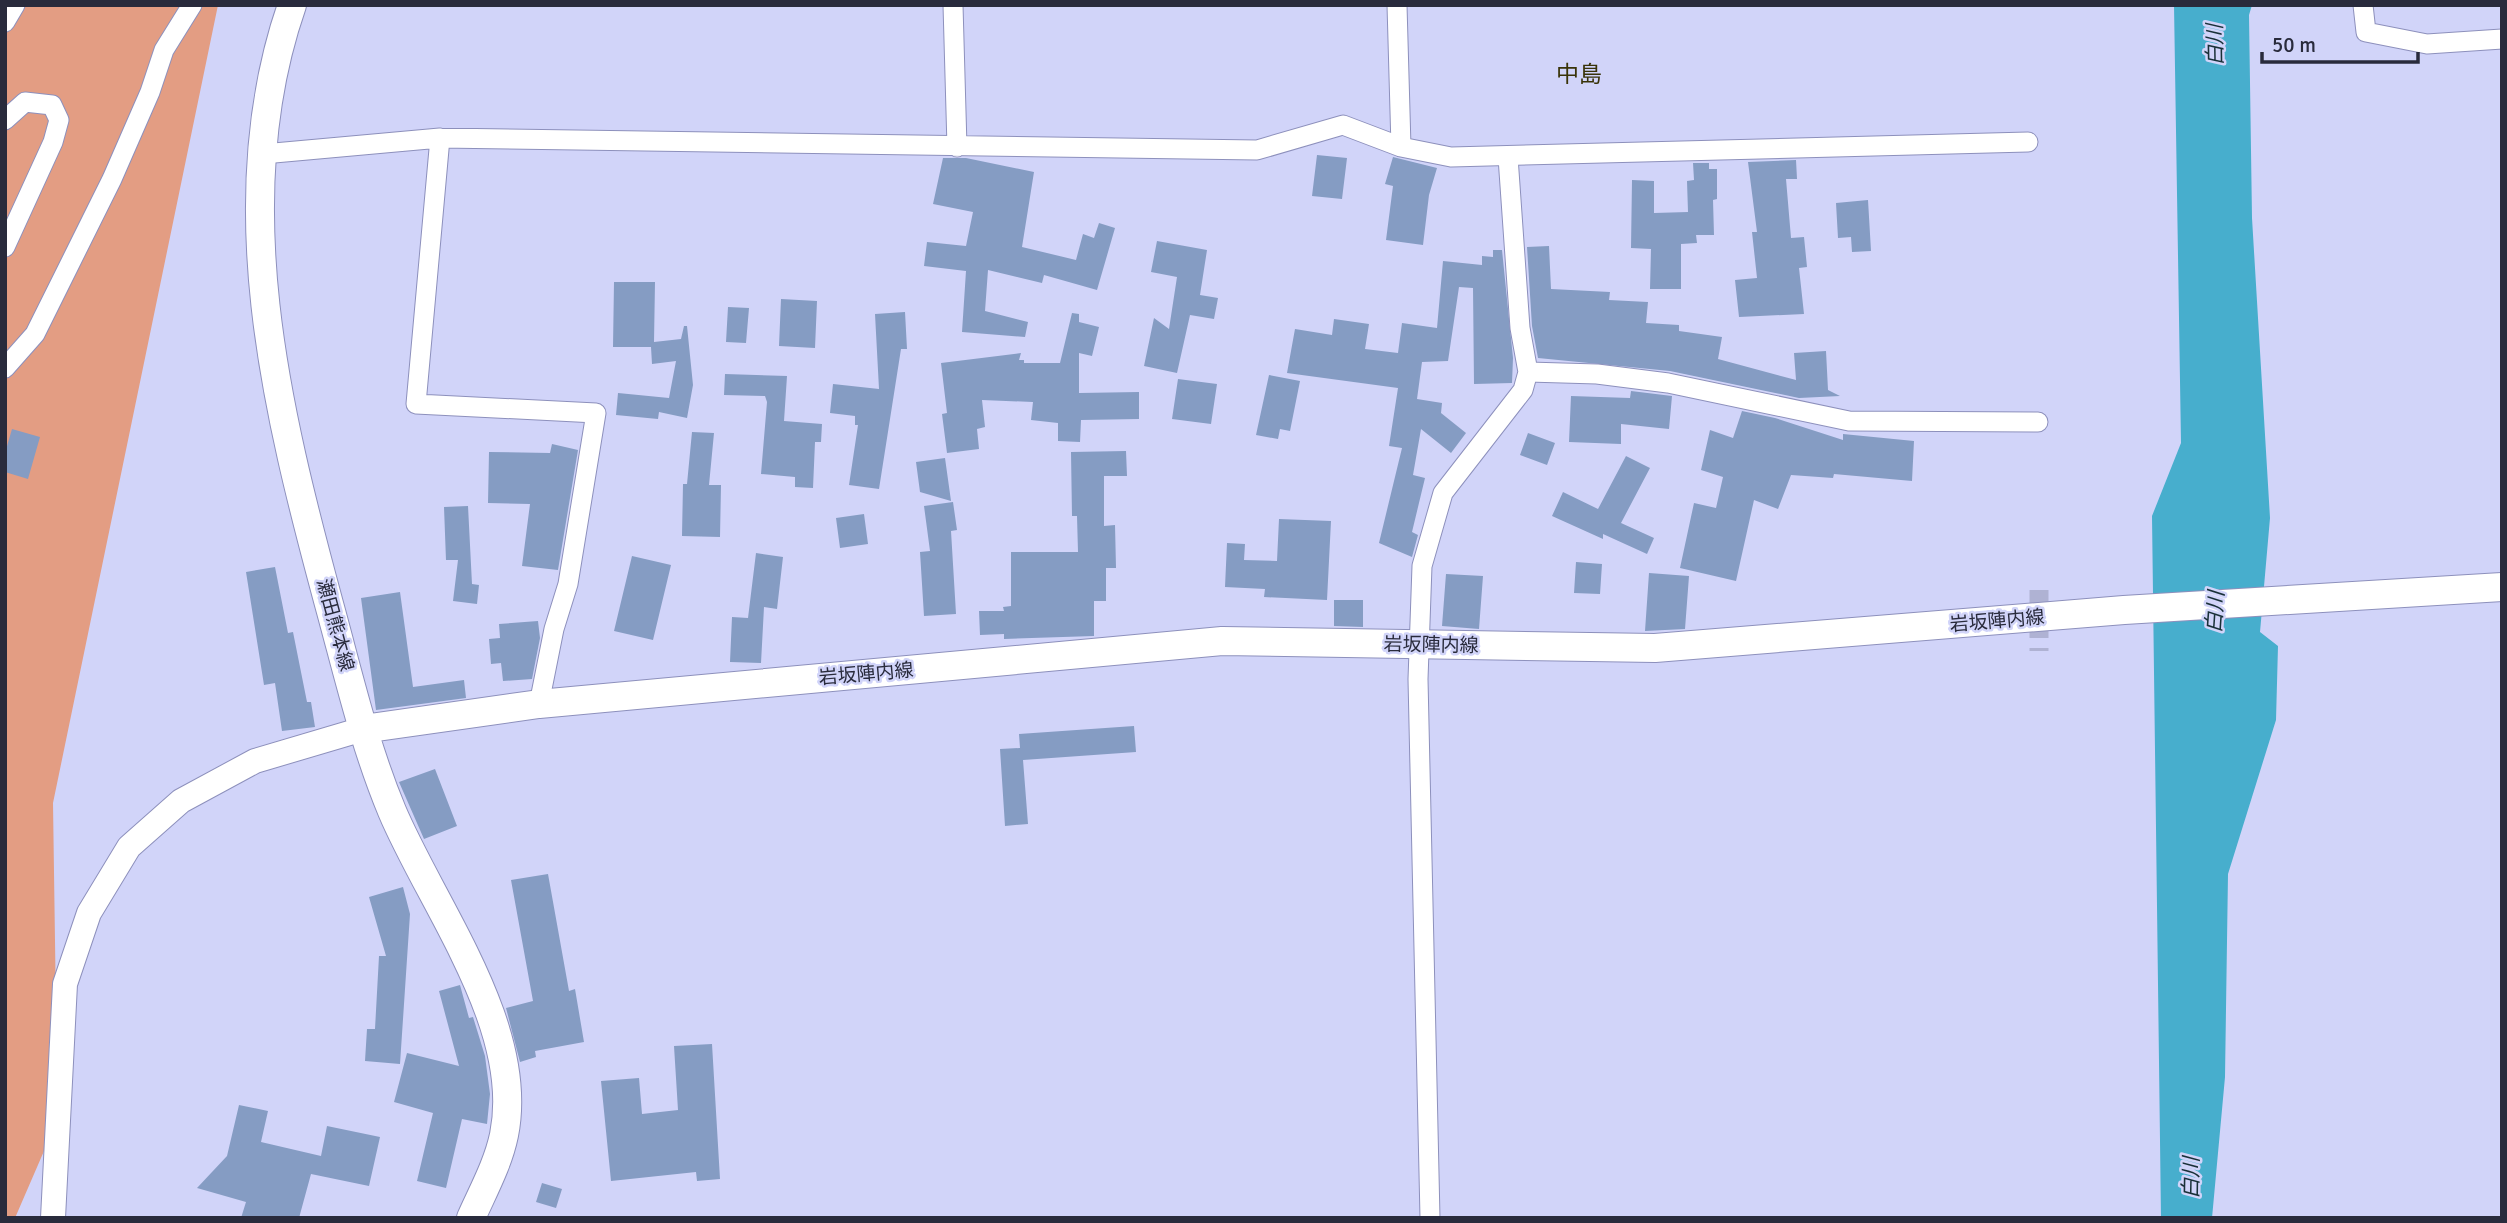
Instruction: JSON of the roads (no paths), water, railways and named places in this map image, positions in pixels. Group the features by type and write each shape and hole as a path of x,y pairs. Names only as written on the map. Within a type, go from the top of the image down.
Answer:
{"main road":[{"name":"瀬田熊本線","path":"292,5 266,107 258,210 276,381 295,470 363,729 392,811 453,929 479,991 507,1075 504,1136 471,1218"},
{"name":"岩坂陣内線","path":"363,729 539,704 1222,641 1667,648 2124,610 2502,587"}],"street":[{"path":"5,22 15,5"},
{"path":"5,368 35,334 112,179 150,92 164,50 192,5"},
{"path":"953,5 957,147"},
{"path":"1397,5 1401,147"},
{"path":"2363,5 2366,32 2427,44 2502,38"},
{"path":"5,120 25,102 52,104 59,120 53,142 5,247"},
{"path":"263,155 440,138 1257,150 1343,125 1401,147 1451,157 2028,142"},
{"path":"440,138 416,404 596,412 568,584 554,629 539,704"},
{"path":"1430,1218 1418,679 1422,566 1443,493 1523,390 1528,372 1520,328 1508,157"},
{"path":"1528,372 1597,374 1668,383 1849,421 2038,422"},
{"path":"53,1218 65,984 89,914 129,847 181,801 255,761 363,729"}],"water":[{"name":"白川","path":"2174,5 2252,5 2249,15 2252,218 2270,518 2260,632 2278,646 2276,720 2228,874 2225,1077 2212,1218 2161,1218 2152,516 2181,443"}],"tunnel":[{"path":"2039,590 2039,651"}],"district":[{"name":"中島","path":"1579,74"}]}
